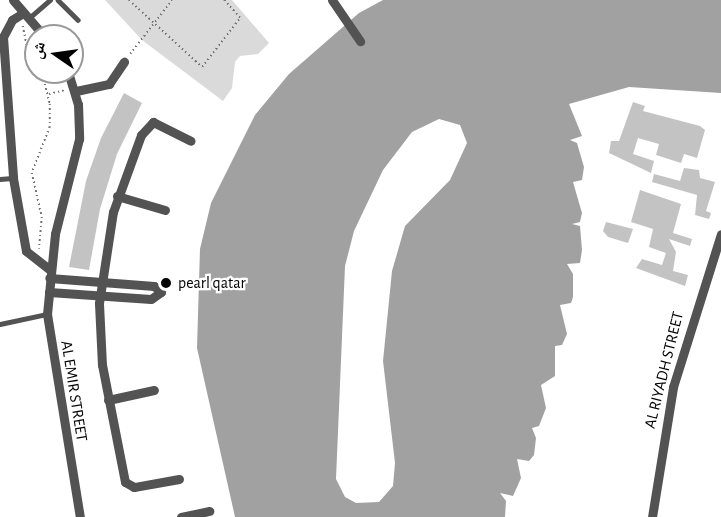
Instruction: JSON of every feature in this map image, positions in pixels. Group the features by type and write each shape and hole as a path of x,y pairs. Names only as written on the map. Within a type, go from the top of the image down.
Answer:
{"street":[{"path":"13,0 33,24"},
{"path":"332,0 360,41"},
{"path":"26,16 8,25 1,41 13,178 22,241 37,263 50,274 101,282 154,286 161,292 150,300 49,292"},
{"path":"75,90 109,84 124,62"},
{"name":"AL EMIR STREET","path":"73,84 79,140 58,213 47,314 80,517"},
{"path":"179,479 128,484 108,400 100,296 117,196 149,123 157,122 191,141"},
{"path":"117,196 165,210"},
{"name":"AL RIYADH STREET","path":"652,517 673,387 721,234"},
{"path":"108,400 154,390"},
{"path":"181,517 209,511"}],"lane":[{"path":"26,16 50,0"},
{"path":"58,0 78,20"},
{"path":"0,179 13,178"},
{"path":"0,324 47,314"}],"path":[{"path":"129,0 152,25 202,67 240,18 224,0"},
{"path":"124,62 172,0"},
{"path":"26,16 29,57 48,94 50,127 32,173 42,217 37,263"},
{"path":"48,94 75,90"}],"shaded area":[{"path":"105,0 232,0 269,43 258,54 240,56 235,62 232,88 223,101 142,40"},
{"path":"383,0 721,0 721,93 629,87 569,104 582,136 570,140 577,143 584,167 582,180 573,182 582,213 580,222 572,224 580,226 582,250 580,263 567,264 573,274 573,297 571,303 560,305 567,334 562,345 555,346 555,376 541,385 546,408 539,426 532,428 536,438 534,455 529,461 517,459 521,478 513,496 500,493 506,501 505,517 235,517 197,348 200,249 211,203 255,115 289,74 359,13","holes":["439,119 460,125 467,143 450,180 405,226 392,271 383,361 395,463 393,486 379,502 356,503 345,497 336,479 345,266 354,231 383,170 412,132"]}],"building":[{"path":"124,93 142,103 117,154 100,209 89,270 69,267 86,181 101,138"},
{"path":"633,102 645,106 643,111 700,126 705,130 697,158 684,154 681,163 656,155 659,144 638,138 633,154 654,161 651,173 609,153 611,141 619,141"},
{"path":"684,168 699,170 700,178 715,182 706,211 711,213 709,219 695,215 697,195 652,182 654,174 680,181"},
{"path":"640,190 681,204 673,233 692,239 690,246 669,239 676,252 673,271 688,275 685,286 636,268 642,259 662,265 666,253 649,247 653,229 631,222"},
{"path":"606,222 633,229 628,243 608,237 603,231"}],"place":[{"name":"pearl qatar","path":"166,283"}]}
